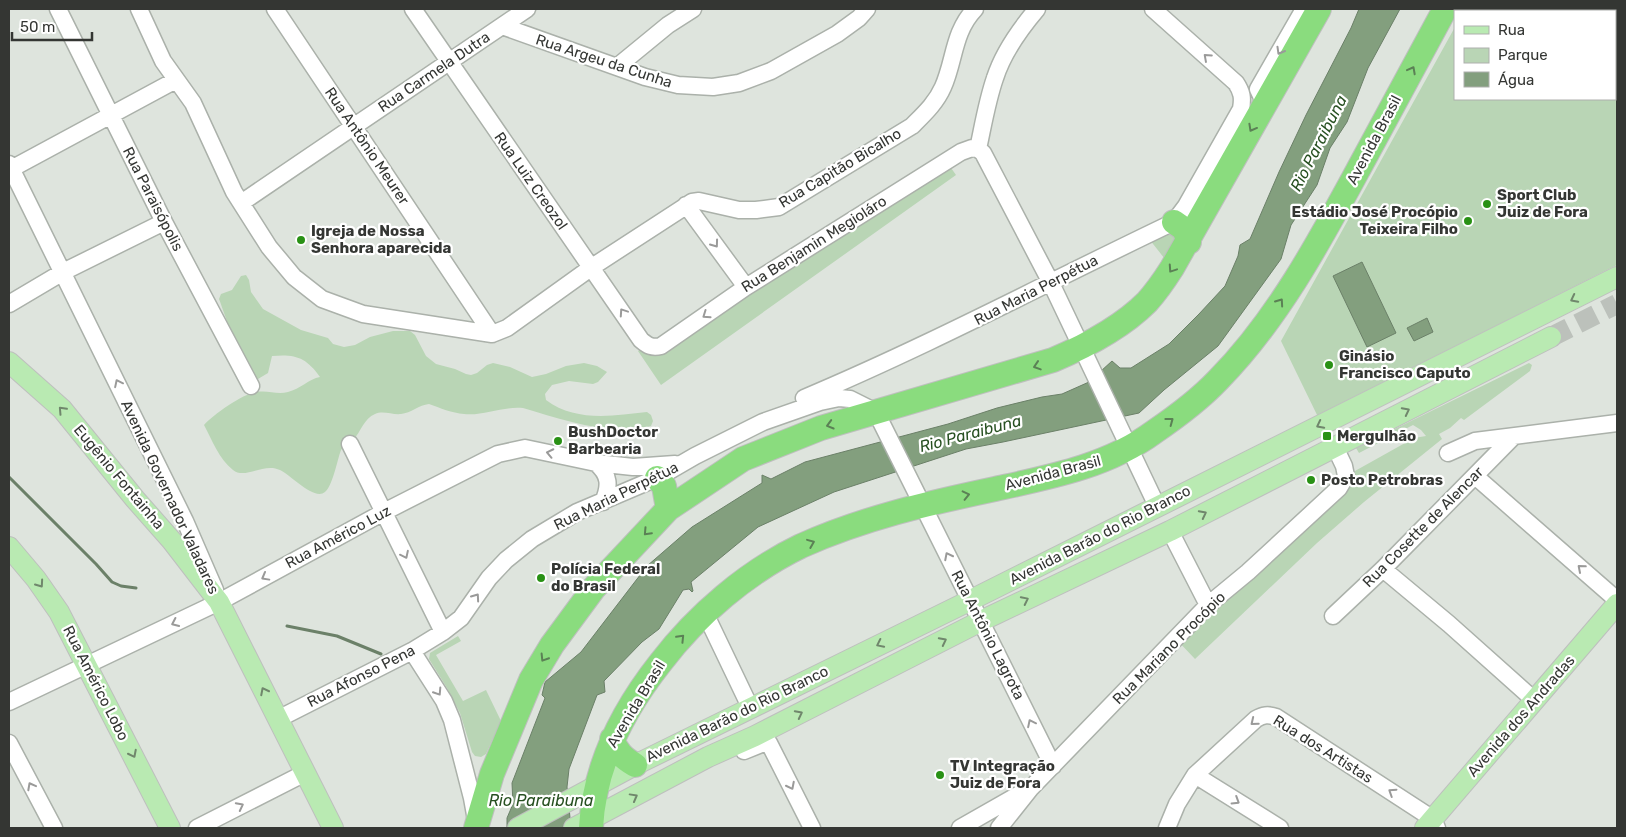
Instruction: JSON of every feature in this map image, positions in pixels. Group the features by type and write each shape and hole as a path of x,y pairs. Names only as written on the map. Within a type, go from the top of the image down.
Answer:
{"highway":[{"path":"476,825 492,774 535,673 552,645 594,588 668,509 743,460 821,428 880,418 957,387 1023,370 1052,360 1085,355 1147,302 1171,270 1189,242 1188,215 1265,104 1319,9"},
{"name":"Avenida Brasil","path":"583,826 591,790 604,758 612,740 648,679 674,645 705,613 762,568 799,547 920,501 1064,473 1128,444 1177,415 1216,382 1260,331 1287,292 1332,218 1444,9"},
{"path":"647,482 664,486 668,509"},
{"path":"612,740 617,752 624,759 635,765"}],"main road":[{"name":"Avenida Barão do Rio Branco","path":"518,828 635,765 750,707 971,600 1617,277"},
{"name":"Avenida Barão do Rio Branco","path":"583,826 683,770 755,736 981,621 1170,531 1551,336"},
{"name":"Eugênio Fontainha","path":"9,362 62,409 135,499 172,541 219,602"},
{"name":"Rua Américo Lobo","path":"9,547 36,579 59,612 170,828"},
{"name":"Avenida Governador Valadares","path":"219,602 333,828"},
{"name":"Avenida dos Andradas","path":"1432,825 1534,700 1617,604"}],"street":[{"name":"Rua Paraisópolis","path":"58,9 164,222 251,386"},
{"path":"139,9 163,61 193,103 234,192 281,263 307,289 322,299 363,314 492,334"},
{"name":"Rua Antônio Meurer","path":"275,9 492,334"},
{"name":"Rua Luiz Creozol","path":"413,9 525,174 642,340 648,346 654,348"},
{"name":"Rua Carmela Dutra","path":"241,203 528,9"},
{"path":"618,66 668,25 693,9"},
{"name":"Rua Argeu da Cunha","path":"502,26 645,77 678,85 713,87 739,83 771,71 837,34 867,9"},
{"name":"Rua Capitão Bicalho","path":"492,334 507,328 592,267 686,205 699,201 739,210 780,207 912,126 931,108 943,87 960,30 974,9"},
{"path":"1037,9 1019,32 1000,66 990,94 978,149 983,153 1050,282 1157,506"},
{"path":"1153,9 1236,83 1243,99 1241,109 1188,215"},
{"path":"1265,104 1258,89 1304,9"},
{"path":"10,167 111,116 176,80"},
{"name":"Rua Benjamin Megioláro","path":"654,348 661,346 746,287 961,152 972,148 978,149"},
{"name":"Avenida Governador Valadares","path":"10,167 64,272 186,521 219,602"},
{"path":"686,205 746,287"},
{"name":"Rua Maria Perpétua","path":"764,422 784,407 940,338 1188,215"},
{"path":"9,304 64,272 164,222"},
{"name":"Rua Maria Perpétua","path":"443,632 461,618 488,578 506,560 532,539 577,512 647,482 764,422 820,402 839,398 850,399 880,418"},
{"name":"Rua Antônio Lagrota","path":"880,418 1053,766"},
{"path":"1448,453 1475,441 1617,423"},
{"name":"Rua Cosette de Alencar","path":"1333,616 1383,569 1513,437"},
{"path":"1475,441 1483,449 1489,461"},
{"path":"350,444 443,632"},
{"name":"Rua Américo Luz","path":"9,702 219,602 384,512 498,454 525,448 596,463 633,467 655,467 684,462"},
{"name":"Rua Mariano Procópio","path":"999,828 1030,789 1208,605 1248,572 1339,488 1346,476 1344,466 1335,448"},
{"path":"596,463 606,473 609,482 602,502"},
{"path":"633,467 630,471 630,478 647,482"},
{"path":"1475,476 1617,600"},
{"path":"1170,531 1208,605"},
{"path":"1383,569 1449,624 1534,700"},
{"path":"705,613 750,707"},
{"name":"Rua Afonso Pena","path":"278,719 412,651 443,632"},
{"path":"412,651 448,710 472,798 476,825"},
{"name":"Rua dos Artistas","path":"1167,828 1177,804 1195,774 1263,715 1276,717 1432,825"},
{"path":"9,743 54,828"},
{"path":"683,770 704,768 764,743 769,743 812,828"},
{"path":"197,828 305,774"},
{"path":"1195,774 1280,828"},
{"path":"966,828 1030,789"}],"green space":[{"path":"1601,9 1602,10 1508,10"},
{"name":"Sport Club Juiz de Fora","path":"1454,29 1454,100 1616,100 1616,46 1617,265 1480,334 1319,419 1281,341"},
{"path":"949,165 956,175 661,385 638,351"},
{"path":"1184,229 1172,268 1146,235"},
{"path":"246,275 251,292 263,309 301,330 328,338 333,344 344,347 355,345 370,337 393,331 410,331 415,335 426,356 436,364 471,375 493,363 510,367 532,377 566,366 584,363 597,366 607,372 598,382 593,384 569,381 552,385 545,394 546,400 557,407 581,415 607,416 647,412 651,415 653,421 651,426 635,429 603,428 570,422 523,408 508,408 479,414 464,414 429,404 405,413 381,412 371,416 353,440 342,449 330,485 325,492 320,494 309,490 285,473 274,468 238,473 228,466 216,449 204,425 229,405 251,393 288,392 320,377 310,365 294,356 272,356 268,373 258,379 246,366 219,299 221,294 232,290 241,276"},
{"path":"1529,363 1532,365 1530,371 1464,420 1461,418 1450,428 1439,434 1442,439 1317,543 1195,659 1176,639 1346,476 1414,438 1426,436 1413,425 1359,453 1356,448"},
{"path":"458,636 461,641 436,655 463,701 486,690 501,721 486,754 481,757 475,756 472,752 460,713 429,659 430,653"}],"water":[{"name":"Rio Paraibuna","path":"1359,9 1400,9 1368,68 1347,122 1330,148 1317,185 1291,225 1281,259 1218,346 1139,413 966,449 834,492 758,527 691,582 692,592 689,589 683,590 659,629 642,642 604,681 605,692 597,695 569,769 567,787 571,828 507,828 507,818 513,804 512,783 545,698 542,695 545,682 581,652 647,566 692,527 762,483 762,475 771,479 805,462 948,424 997,408 1062,394 1089,382 1112,361 1120,368 1131,368 1169,344 1225,286 1238,256 1240,245 1250,239 1306,115"},
{"path":"1362,262 1396,333 1367,347 1333,276"},
{"path":"1427,318 1433,332 1414,341 1407,328"}],"waterway":[{"path":"9,477 112,582 121,586 136,588"},
{"path":"287,626 337,636 381,654"}],"tunnel":[{"path":"1551,337 1617,304"}],"place":[{"name":"Sport Club Juiz de Fora","path":"1487,204"},
{"name":"Estádio José Procópio Teixeira Filho","path":"1468,221"},
{"name":"Igreja de Nossa Senhora aparecida","path":"301,240"},
{"name":"Ginásio Francisco Caputo","path":"1329,365"},
{"name":"Mergulhão","path":"1327,436"},
{"name":"BushDoctor Barbearia","path":"558,441"},
{"name":"Posto Petrobras","path":"1311,480"},
{"name":"Polícia Federal do Brasil","path":"541,578"},
{"name":"TV Integração Juiz de Fora","path":"940,775"}]}
